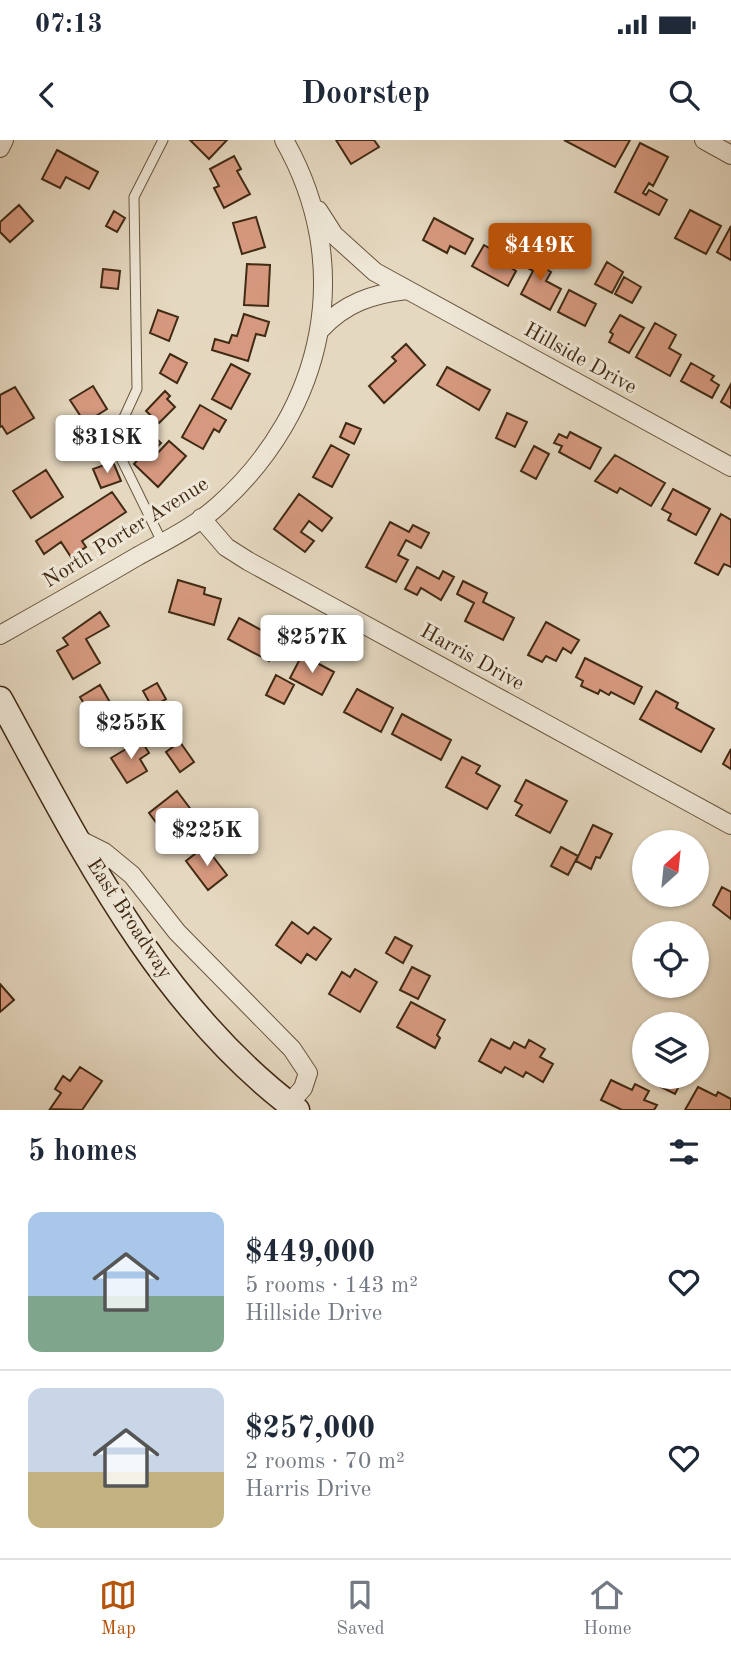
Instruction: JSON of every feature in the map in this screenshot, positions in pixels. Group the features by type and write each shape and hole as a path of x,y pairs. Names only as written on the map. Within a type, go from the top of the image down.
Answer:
{"main road":[{"name":"East Broadway","path":"0,699 124,920 166,978 201,1020 293,1107"}],"street":[{"path":"0,148 4,140"},
{"name":"North Porter Avenue","path":"0,635 201,518 218,506 272,446 302,393 321,329 322,252 312,201 284,140"},
{"path":"705,140 731,155"},
{"name":"Hillside Drive","path":"312,201 334,235 375,272 731,467"},
{"path":"321,329 331,318 361,299 407,290"},
{"name":"Harris Drive","path":"201,518 226,547 248,561 731,825"},
{"path":"76,838 104,852 132,875 177,932 292,1049 308,1073 293,1107"}],"lane":[{"path":"162,542 115,446 115,437 137,389 134,197 163,140"}],"building":[{"path":"190,140 227,140 209,159"},
{"path":"336,140 374,140 379,147 351,164"},
{"path":"564,140 630,140 615,167"},
{"path":"640,143 668,157 653,186 649,183 643,193 646,195 649,190 667,200 659,215 615,192"},
{"path":"57,150 98,172 89,189 66,177 60,188 42,179"},
{"path":"234,156 241,169 237,171 250,194 224,208 214,188 219,186 210,169"},
{"path":"19,205 33,221 10,242 0,232 0,222"},
{"path":"690,210 721,226 706,254 675,238"},
{"path":"114,211 125,218 117,232 106,226"},
{"path":"256,217 265,247 242,254 233,223"},
{"path":"434,218 473,239 465,254 450,246 447,253 423,240"},
{"path":"731,226 731,260 717,252"},
{"path":"493,244 507,252 502,262 516,271 508,286 472,266 484,245 491,249"},
{"path":"535,250 546,256 541,266 551,272 546,281 561,289 550,310 521,294 533,271 526,267"},
{"path":"607,262 623,272 612,293 595,284"},
{"path":"247,264 270,265 268,306 244,305"},
{"path":"103,269 120,271 118,289 101,287"},
{"path":"624,277 641,287 632,303 615,294"},
{"path":"569,290 596,304 585,326 558,312"},
{"path":"158,310 178,317 169,341 150,333"},
{"path":"244,314 269,322 265,336 256,334 248,361 212,350 215,339 229,343 232,335 237,336"},
{"path":"620,315 644,328 629,353 609,342 613,334 610,332"},
{"path":"655,323 676,335 669,348 681,355 670,376 636,357"},
{"path":"406,344 425,365 384,403 369,386 396,361 392,357"},
{"path":"170,354 187,363 177,383 160,373"},
{"path":"691,363 714,376 711,380 719,385 712,398 681,381"},
{"path":"231,364 250,374 231,409 212,399"},
{"path":"447,367 490,390 479,410 437,385"},
{"path":"731,384 731,408 721,402"},
{"path":"93,386 107,409 85,423 70,400"},
{"path":"15,387 34,418 7,434 2,426 0,427 0,395"},
{"path":"165,391 170,396 167,399 175,407 159,423 146,411"},
{"path":"200,405 226,420 219,432 214,429 203,449 182,437"},
{"path":"507,413 527,422 515,447 496,438"},
{"path":"346,423 361,429 354,444 340,437"},
{"path":"147,430 161,443 150,454 154,457 169,441 186,456 158,487 134,464 143,454 133,444"},
{"path":"570,432 601,448 590,469 559,452 562,446 554,443 559,434 567,438"},
{"path":"331,445 349,455 332,487 313,477"},
{"path":"534,446 549,454 536,479 521,471"},
{"path":"615,455 665,483 651,506 620,488 617,493 595,481"},
{"path":"113,462 121,481 101,488 93,469"},
{"path":"46,470 63,497 31,518 13,491"},
{"path":"673,489 710,509 696,535 668,520 671,514 662,509"},
{"path":"112,492 126,512 82,541 86,547 71,557 61,542 44,554 36,541"},
{"path":"299,494 332,518 322,531 309,521 301,532 314,541 305,552 274,529"},
{"path":"721,514 731,520 731,567 724,564 718,575 695,563"},
{"path":"390,522 409,532 413,525 429,533 421,548 406,540 398,555 408,560 396,582 366,567"},
{"path":"417,567 439,579 443,571 454,577 441,600 421,588 417,595 405,589"},
{"path":"178,580 205,588 204,594 221,599 214,625 169,612"},
{"path":"463,581 487,593 483,602 514,618 503,640 465,621 474,603 457,594"},
{"path":"100,612 109,626 86,639 100,663 73,679 57,651 68,645 63,638"},
{"path":"239,618 280,640 269,661 228,639"},
{"path":"546,622 579,640 571,653 563,648 556,661 546,656 542,662 528,655"},
{"path":"302,655 334,672 322,695 290,678"},
{"path":"585,658 642,687 634,704 611,692 609,695 600,690 598,694 581,686 583,681 576,677"},
{"path":"276,675 294,685 284,704 266,695"},
{"path":"157,683 166,699 152,707 143,691"},
{"path":"100,685 115,711 96,723 80,697"},
{"path":"357,689 393,708 381,732 344,712"},
{"path":"656,691 678,703 676,708 714,729 701,752 640,719"},
{"path":"402,714 451,740 441,760 392,734"},
{"path":"141,740 149,753 140,759 147,771 127,783 111,758"},
{"path":"180,742 194,762 180,772 166,752"},
{"path":"731,749 731,769 723,764"},
{"path":"462,757 480,766 476,773 500,786 487,809 446,787"},
{"path":"526,780 567,801 550,833 516,815 522,805 515,801"},
{"path":"177,791 192,811 183,817 190,826 170,841 149,813"},
{"path":"236,821 248,834 234,847 222,834"},
{"path":"593,825 612,834 591,869 576,861"},
{"path":"205,846 227,875 208,890 186,861"},
{"path":"561,847 578,856 568,875 551,866"},
{"path":"722,887 731,892 731,919 713,905"},
{"path":"292,922 308,934 314,927 331,939 316,960 307,954 301,963 276,945"},
{"path":"395,937 412,946 403,963 386,953"},
{"path":"412,967 430,976 418,999 400,990"},
{"path":"355,969 377,982 360,1012 329,994 342,972 350,977"},
{"path":"0,984 14,1000 0,1012"},
{"path":"411,1002 445,1020 437,1035 440,1038 435,1048 397,1027"},
{"path":"491,1039 510,1049 514,1042 525,1048 529,1040 545,1049 540,1057 553,1064 543,1082 526,1072 523,1077 505,1067 501,1073 479,1061"},
{"path":"80,1067 102,1081 82,1110 50,1109 61,1093 55,1089 63,1076 70,1081"},
{"path":"611,1080 632,1090 649,1091 644,1100 657,1105 654,1110 622,1110 601,1100"},
{"path":"665,1089 678,1089 675,1094"},
{"path":"697,1089 716,1096 718,1092 731,1099 731,1110 685,1110"}]}
